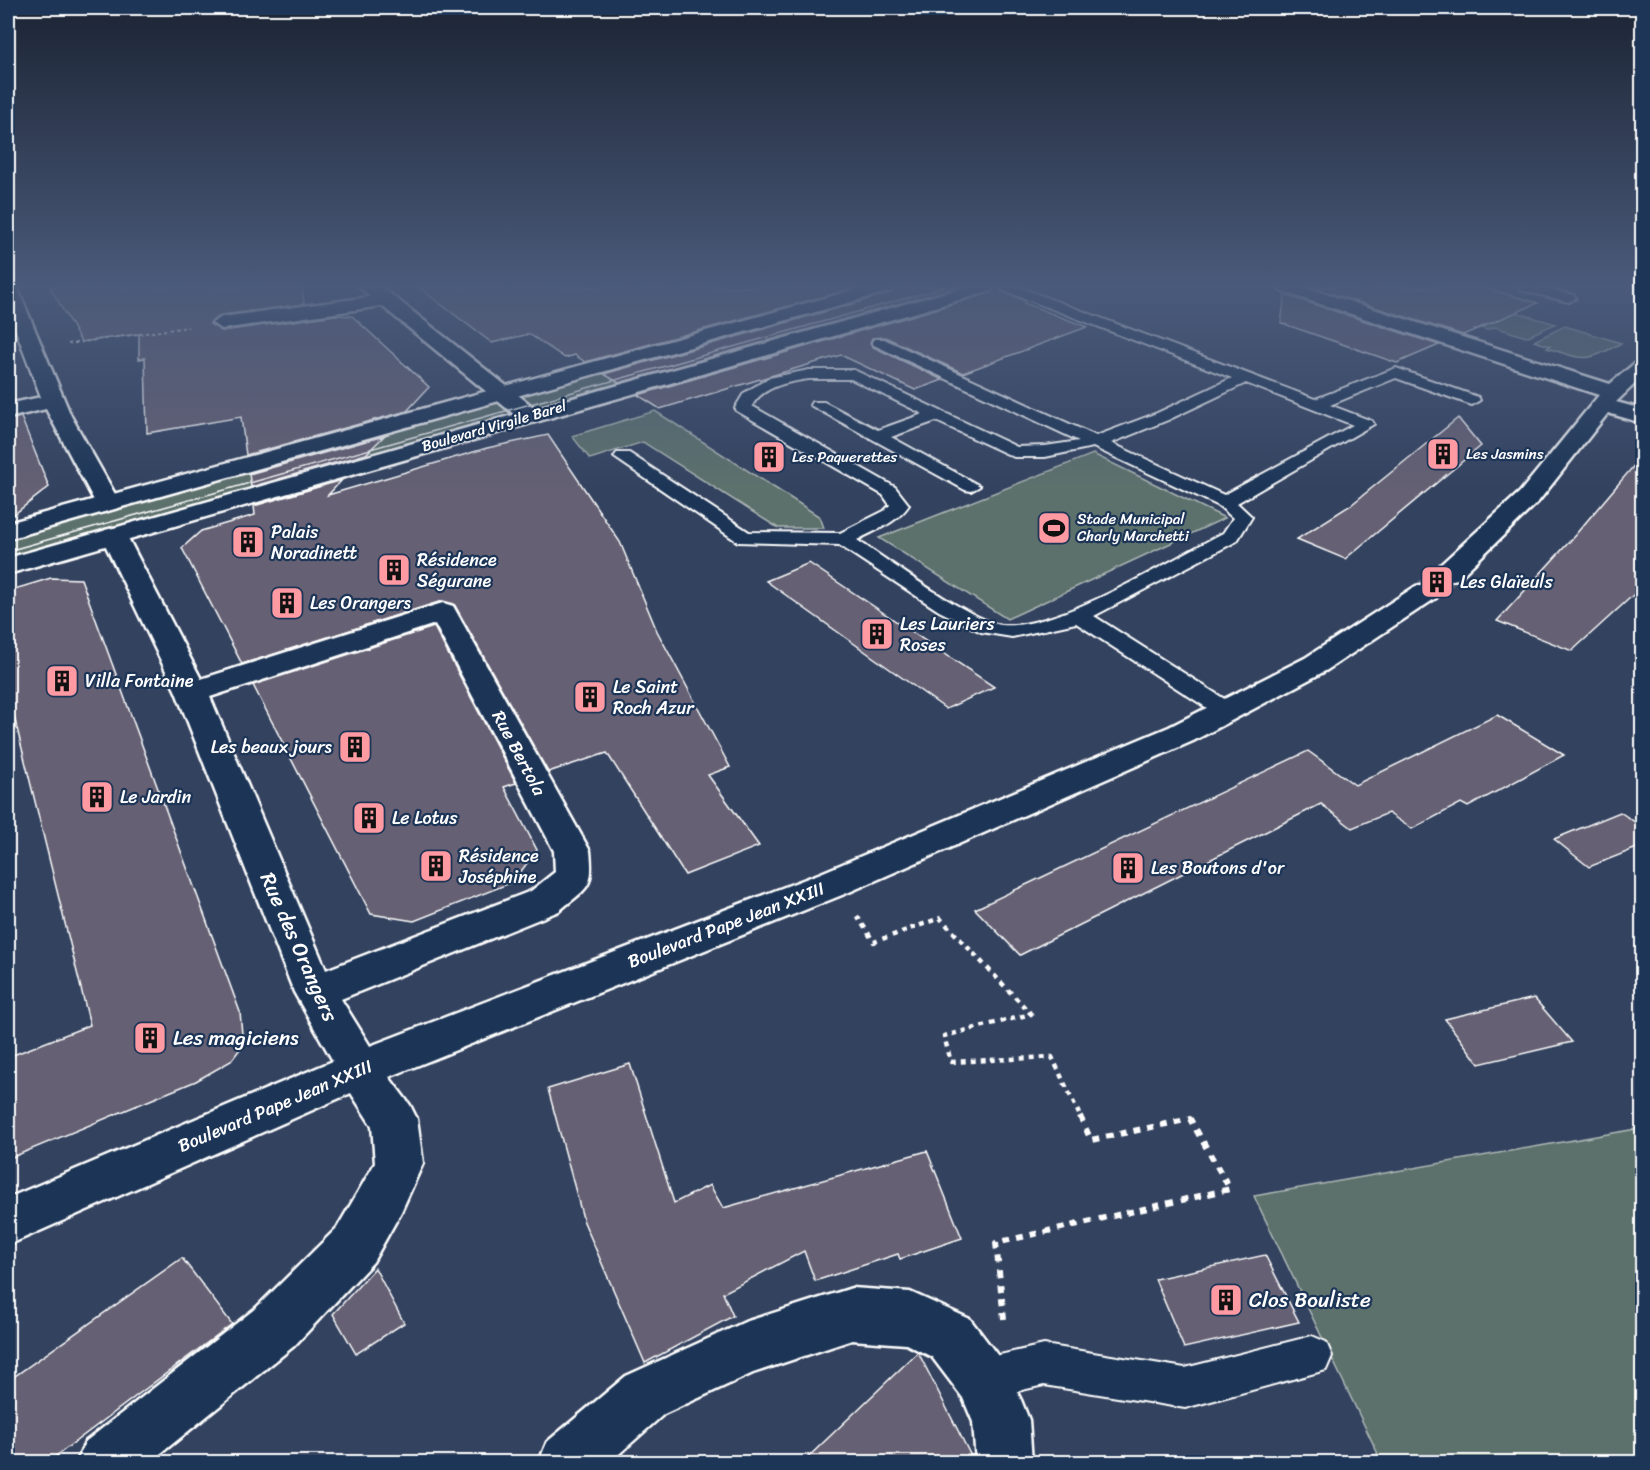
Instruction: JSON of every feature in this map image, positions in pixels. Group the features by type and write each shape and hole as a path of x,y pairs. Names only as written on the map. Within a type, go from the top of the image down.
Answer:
{"street":[{"name":"Rue des Orangers","path":"37,356 53,401 192,692 315,992 360,1069 394,1119 399,1163 384,1196 355,1245 275,1327 105,1462"},
{"path":"454,356 529,416"},
{"name":"Boulevard Virgile Barel","path":"111,519 501,394 638,356"},
{"name":"Boulevard Virgile Barel","path":"111,519 529,416 697,367 747,356"},
{"path":"1484,356 1608,399 1642,416"},
{"name":"Boulevard Pape Jean XXIII","path":"8,1222 360,1069 834,883 1229,712 1316,664 1437,583 1529,497 1608,399 1642,367"},
{"path":"8,411 53,401"},
{"path":"8,531 111,519"},
{"path":"8,566 111,519"},
{"name":"Rue Bertola","path":"192,692 443,612 572,851 574,877 545,901 315,992"},
{"path":"567,1462 645,1395 745,1349 852,1314 910,1318 951,1338 982,1379 1000,1420 1004,1462"}],"lane":[{"path":"843,539 968,620 999,631 1033,627 1078,616 1230,537 1243,517 1225,502 908,356"},
{"path":"1190,356 1366,424 1225,502"},
{"path":"623,457 745,538 843,539 891,515 900,505 889,491 743,408 746,397 759,388 803,375 831,372 854,375 1014,452 1065,450 1098,443 1247,377"},
{"path":"1317,404 1396,373 1472,400"},
{"path":"818,405 971,486"},
{"path":"877,436 936,415"},
{"path":"1078,616 1229,712"},
{"path":"982,1379 1044,1365 1185,1388 1312,1356"}],"path":[{"path":"874,942 940,918 1030,1014 944,1036 951,1062 1052,1057 1090,1140 1190,1119 1230,1189 996,1243"}],"green space":[{"path":"666,356 714,356 8,557 8,539"},
{"path":"1573,356 1596,356 1585,358"},
{"path":"655,411 820,517 824,528 778,528 643,442 590,459 572,436"},
{"name":"Stade Municipal Charly Marchetti","path":"1093,454 1225,518 1007,619 879,538"},
{"path":"1642,1128 1642,1462 1349,1462 1378,1454 1254,1196"}],"building":[{"path":"139,356 395,356 429,387 407,411 246,455 241,417 147,433 145,358 139,359"},
{"path":"576,356 608,356 585,362"},
{"path":"669,356 716,356 619,383 604,374"},
{"path":"774,356 839,356 660,409 638,395"},
{"path":"842,356 891,356 943,380 915,390"},
{"path":"925,356 1010,356 963,373"},
{"path":"1376,356 1414,356 1397,363"},
{"path":"21,417 49,487 8,519 8,420"},
{"path":"1458,418 1481,446 1345,559 1297,539 1351,505"},
{"path":"548,435 620,542 657,631 730,767 708,775 759,846 685,875 607,753 548,772 454,604 442,601 242,664 182,548 201,531 255,515 254,506 342,480 328,495 487,448"},
{"path":"384,436 366,454 251,487 249,474"},
{"path":"1642,456 1642,587 1572,651 1497,621 1570,541"},
{"name":"Les Lauriers Roses","path":"809,563 994,687 946,709 766,581"},
{"path":"51,578 81,579 240,1012 243,1045 231,1061 196,1081 8,1159 8,1057 90,1025 13,712 8,713 8,591"},
{"path":"434,627 516,783 504,787 537,850 513,882 414,921 371,914 253,685"},
{"name":"Les Boutons d'or","path":"1497,715 1564,755 1468,807 1461,803 1412,829 1388,813 1352,828 1321,804 1020,955 975,909 1308,751 1355,785"},
{"path":"1620,812 1642,827 1642,846 1589,867 1554,839"},
{"path":"1534,998 1572,1042 1479,1064 1445,1019"},
{"path":"630,1064 674,1203 710,1185 723,1208 927,1151 962,1238 900,1259 898,1254 815,1281 804,1251 723,1293 733,1316 645,1363 584,1222 548,1089"},
{"name":"Clos Bouliste","path":"1265,1255 1299,1322 1184,1348 1155,1279"},
{"path":"182,1258 232,1324 48,1462 8,1462 8,1381"},
{"path":"375,1268 404,1323 356,1354 333,1314"},
{"path":"918,1352 974,1462 803,1462"}],"tunnel":[{"path":"1426,592 1448,573"}],"tram line":[{"path":"8,551 702,356"}],"place":[{"name":"Les Jasmins","path":"1443,454"},
{"name":"Les Paquerettes","path":"769,457"},
{"name":"Stade Municipal Charly Marchetti","path":"1054,528"},
{"name":"Palais Noradinett","path":"248,542"},
{"name":"Résidence Ségurane","path":"394,570"},
{"name":"Les Glaïeuls","path":"1437,582"},
{"name":"Les Orangers","path":"287,603"},
{"name":"Les Lauriers Roses","path":"877,634"},
{"name":"Villa Fontaine","path":"62,681"},
{"name":"Le Saint Roch Azur","path":"590,697"},
{"name":"Les beaux jours","path":"355,747"},
{"name":"Le Jardin","path":"97,797"},
{"name":"Le Lotus","path":"369,818"},
{"name":"Résidence Joséphine","path":"436,866"},
{"name":"Les Boutons d'or","path":"1128,868"},
{"name":"Les magiciens","path":"150,1038"},
{"name":"Clos Bouliste","path":"1226,1300"}]}
